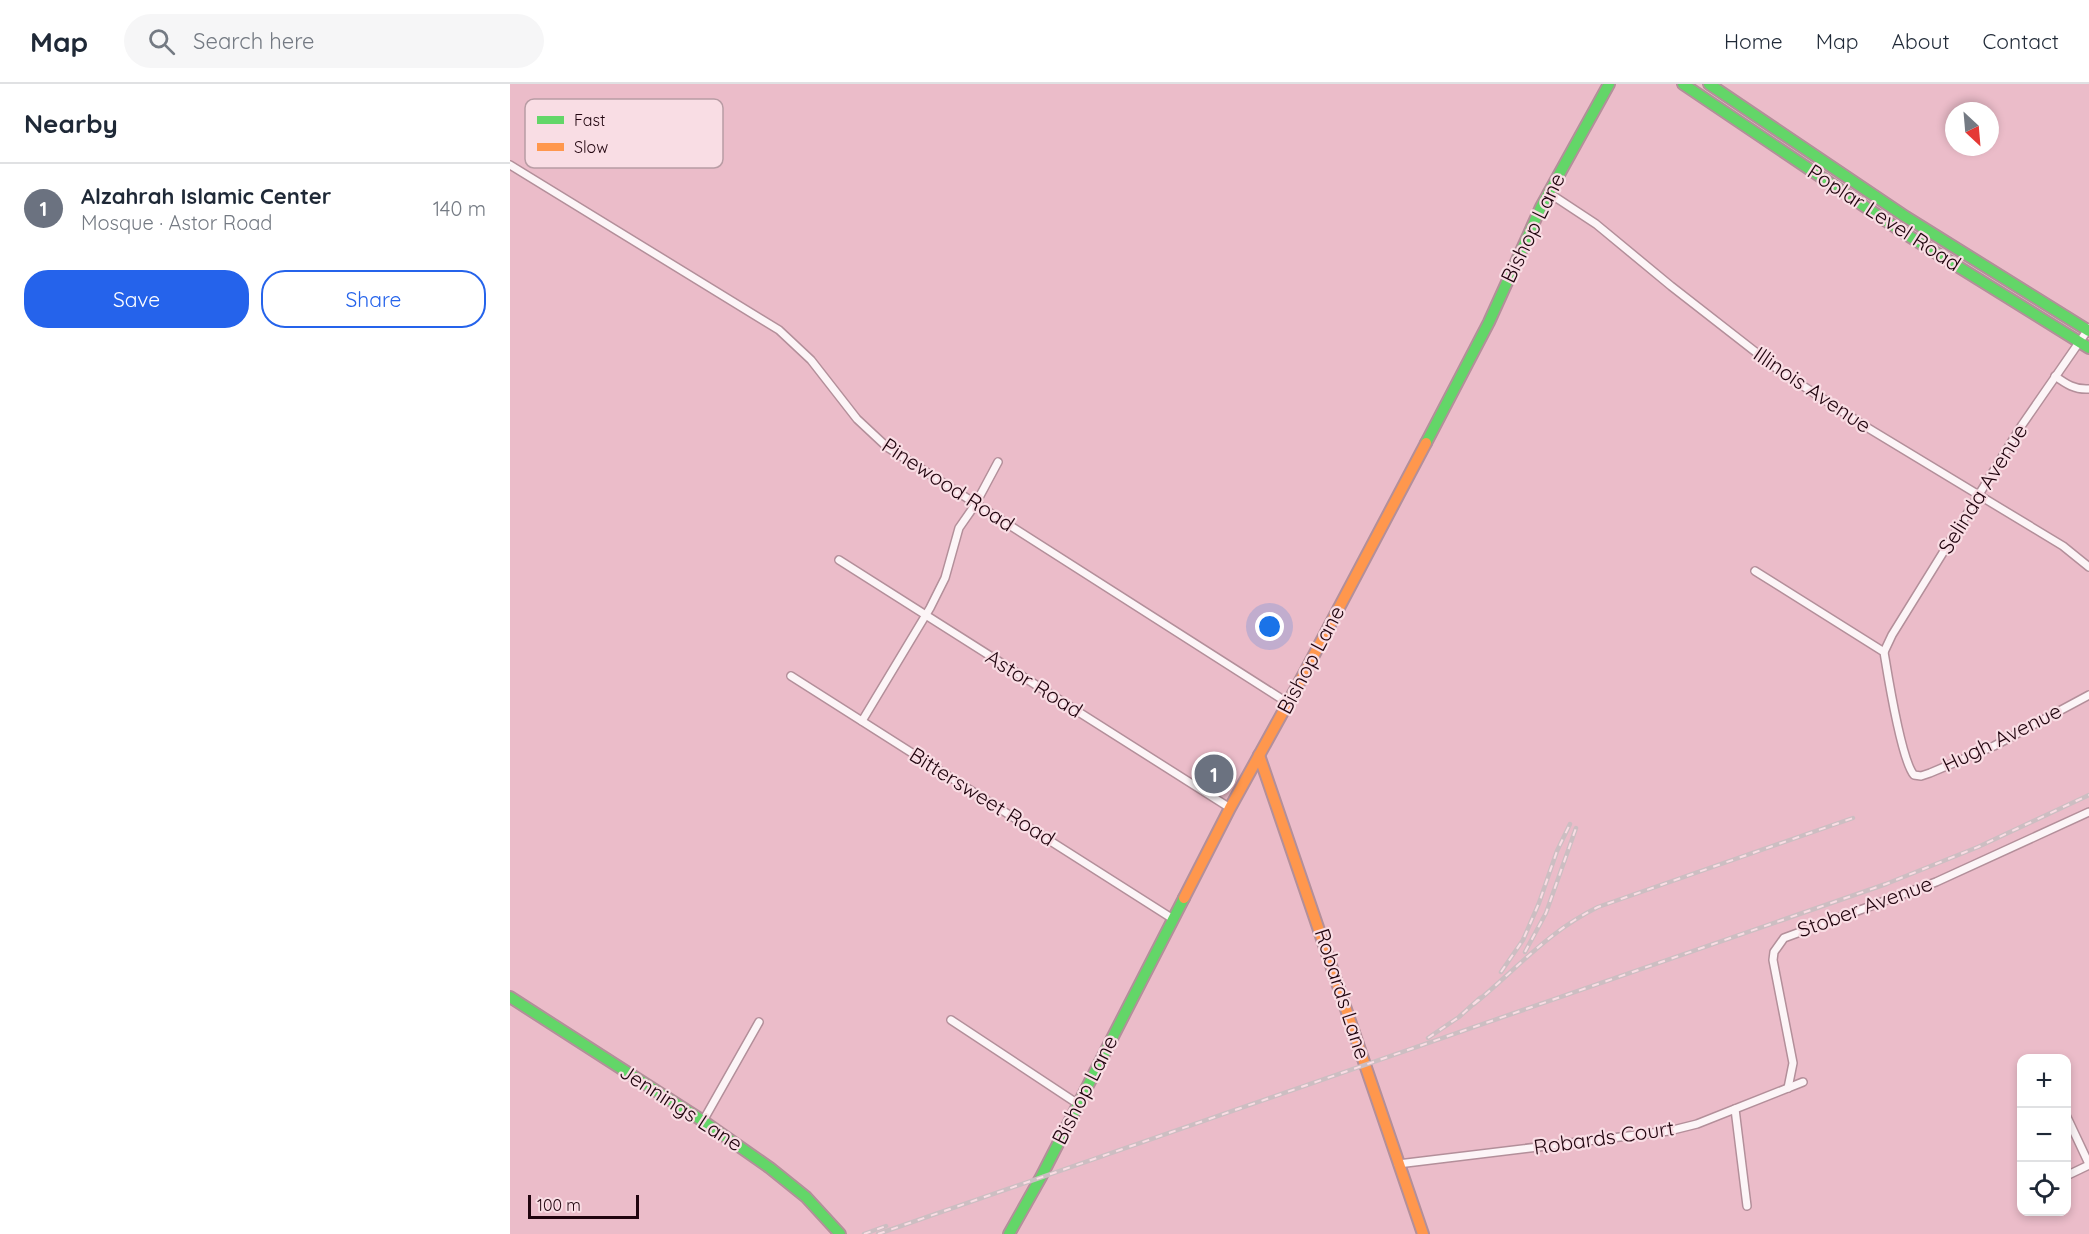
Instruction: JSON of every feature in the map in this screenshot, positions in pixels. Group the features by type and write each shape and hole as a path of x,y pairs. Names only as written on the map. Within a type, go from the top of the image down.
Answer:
{"street":[{"name":"Bishop Lane","path":"1009,1234 1041,1178 1230,808 1489,322 1549,193 1609,84"},
{"name":"Poplar Level Road","path":"1683,84 1904,233 2089,348"},
{"name":"Poplar Level Road","path":"1709,84 1912,221 2089,330"},
{"name":"Pinewood Road","path":"510,165 779,330 811,360 857,419 906,460 1287,703"},
{"name":"Illinois Avenue","path":"1549,193 1596,224 1780,371 1868,428 2063,546 2089,567"},
{"name":"Selinda Avenue","path":"1884,652 1892,635 1979,494 2055,376 2089,330"},
{"path":"2055,376 2068,385 2089,389"},
{"path":"862,721 926,615 945,578 959,528 975,505 998,462"},
{"name":"Astor Road","path":"838,560 1230,808"},
{"path":"1755,571 1884,652"},
{"name":"Hugh Avenue","path":"1884,652 1904,751 1910,771 1914,775 1921,776 1930,773 1994,746 2089,695"},
{"name":"Bittersweet Road","path":"791,676 1173,919"},
{"name":"Robards Lane","path":"1259,755 1423,1234"},
{"name":"Stober Avenue","path":"1788,1088 1793,1063 1773,960 1774,952 1784,938 1936,882 2089,812"},
{"name":"Jennings Lane","path":"510,997 703,1121 784,1178 806,1197 840,1234"},
{"path":"951,1020 1078,1104"},
{"path":"703,1121 759,1022"},
{"name":"Robards Court","path":"1398,1164 1669,1131 1697,1124 1803,1082"},
{"path":"1735,1109 1747,1206"},
{"path":"2071,1124 2089,1165 2071,1174"}],"railway":[{"path":"878,1234 1886,884 1978,847 2089,795"},
{"path":"1474,1004 1548,939 1598,907 1853,818"},
{"path":"1501,972 1523,940 1557,851 1570,824"},
{"path":"1525,952 1546,913 1576,828"},
{"path":"1428,1038 1459,1017 1480,998"},
{"path":"864,1234 886,1226"}],"traffic: fast":[{"path":"1426,443 1489,322 1541,207 1609,84"},
{"path":"1683,84 1904,233 2089,348"},
{"path":"1709,84 1906,217 2089,331"},
{"path":"1009,1234 1041,1177 1184,898"},
{"path":"510,997 703,1121 770,1168 806,1197 840,1234"}],"traffic: slow":[{"path":"1184,898 1426,443"},
{"path":"1259,755 1423,1234"}],"place":[{"name":"Alzahrah Islamic Center","path":"1214,774"}]}
